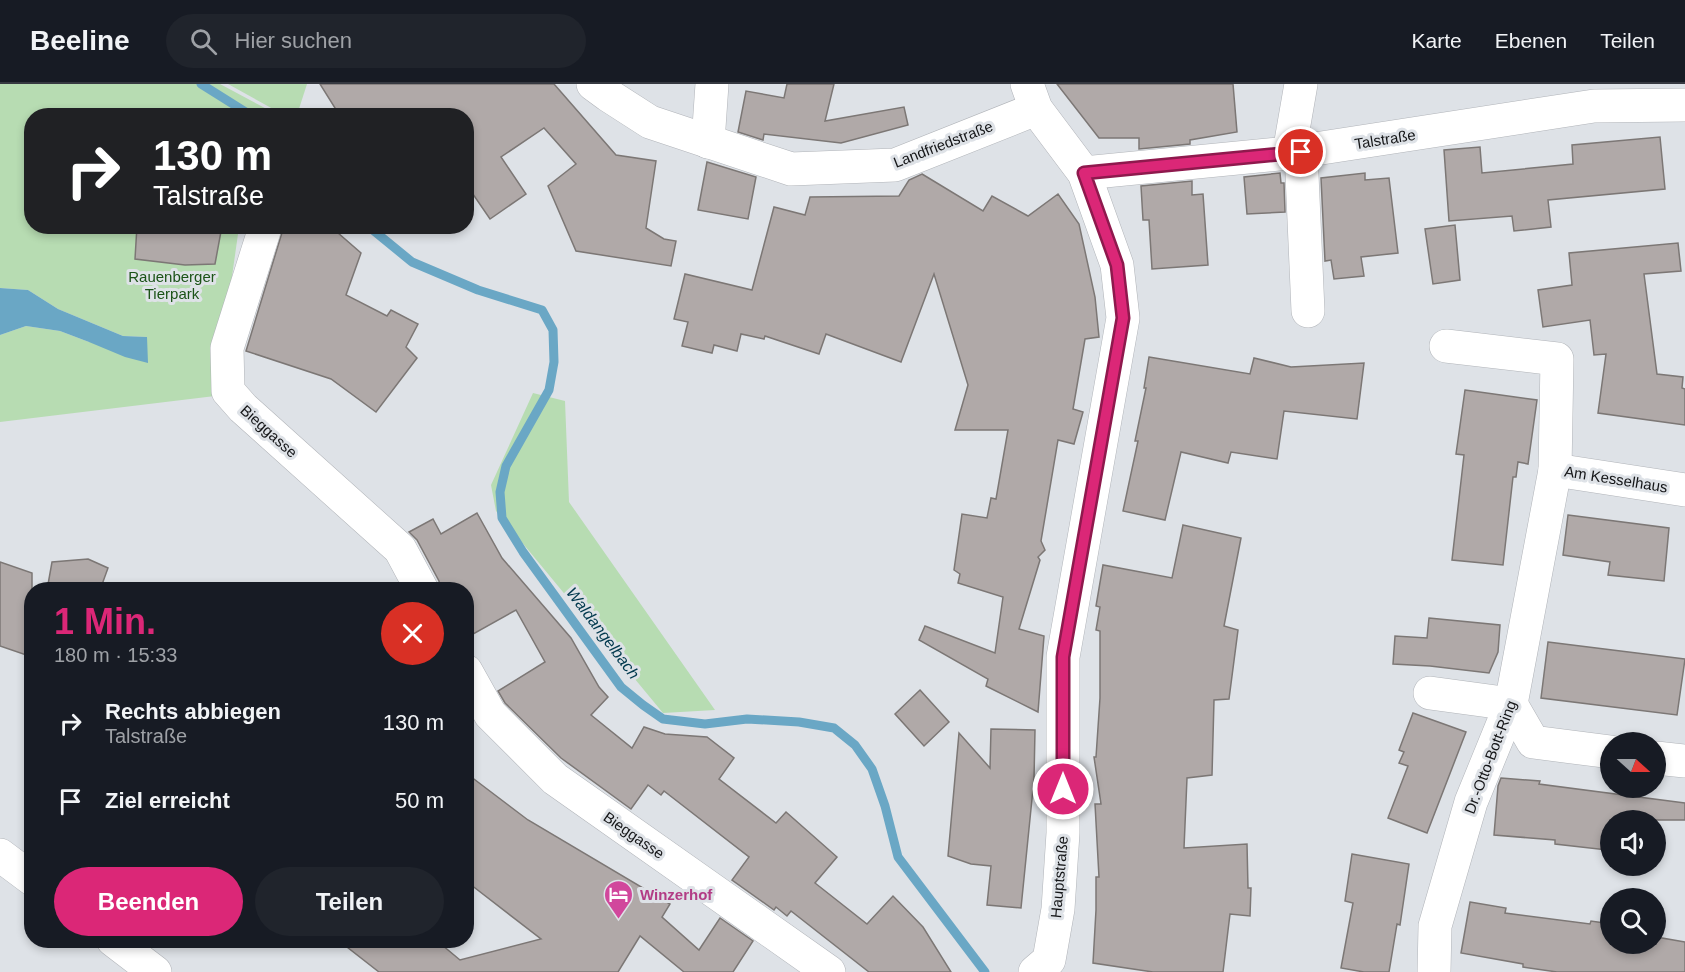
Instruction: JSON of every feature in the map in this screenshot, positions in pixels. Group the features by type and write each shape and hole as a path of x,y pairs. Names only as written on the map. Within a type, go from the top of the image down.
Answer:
{"street":[{"name":"Landfriedstraße","path":"594,84 650,122 791,169 895,165 1031,96"},
{"path":"708,142 712,84"},
{"path":"1301,84 1295,153 1308,310"},
{"name":"Talstraße","path":"1084,173 1295,153 1592,95 1685,105"},
{"name":"Hauptstraße","path":"1031,96 1084,173 1117,265 1123,318 1063,657 1063,833 1052,968"},
{"name":"Bieggasse","path":"263,234 227,348 228,392 400,549 418,582"},
{"name":"Am Kesselhaus","path":"1446,346 1557,359 1555,470 1685,490"},
{"name":"Dr.-Otto-Bott-Ring","path":"1434,972 1435,926 1471,802 1511,705 1555,470"},
{"name":"Bieggasse","path":"474,685 490,714 555,779 829,972"},
{"path":"1430,693 1511,705 1533,742 1600,751"},
{"path":"1666,759 1685,761"},
{"path":"0,855 24,873"},
{"path":"123,948 155,972"}],"green space":[{"name":"Rauenberger Tierpark","path":"0,84 220,84 265,108 24,108 24,234 238,234 215,396 0,422 0,335 26,326 60,331 89,342 147,337 123,336 58,309 28,290 0,288"},
{"path":"228,84 307,84 299,108 271,108"},
{"path":"533,393 565,401 569,502 715,710 663,713 496,511 491,485"}],"water":[{"path":"0,288 28,290 58,309 123,336 147,337 148,363 125,357 60,331 26,326 0,335"}],"building":[{"path":"320,84 554,84 616,155 656,161 646,228 664,239 676,241 671,266 576,251 548,186 576,164 544,128 501,157 526,194 490,219 474,196 474,108 335,108"},
{"path":"787,84 834,84 825,121 904,107 908,125 841,143 764,134 763,140 738,132 746,91 784,98"},
{"path":"1057,84 1233,84 1237,132 1190,140 1190,144 1139,149 1139,138 1099,138"},
{"path":"1660,137 1665,189 1548,200 1551,227 1514,231 1512,216 1449,221 1444,150 1480,147 1482,173 1573,164 1572,145"},
{"path":"707,162 756,177 748,219 698,210"},
{"path":"1280,173 1281,183 1284,183 1285,212 1247,214 1244,177"},
{"path":"1365,173 1365,180 1389,178 1398,253 1361,257 1364,276 1334,279 1331,260 1325,261 1321,178"},
{"path":"922,174 983,211 992,196 1028,216 1058,194 1079,224 1095,297 1099,337 1085,339 1073,409 1083,412 1074,444 1058,440 1041,541 1045,550 1038,557 1040,560 1019,629 1044,636 1038,712 986,686 988,679 919,640 925,626 995,653 1003,597 958,583 960,574 954,570 962,514 987,518 991,498 996,499 1008,430 955,430 968,385 934,274 901,362 826,334 819,354 765,336 764,339 741,334 737,351 714,345 712,353 682,346 688,322 674,319 685,274 752,290 774,207 805,215 810,197 899,196 909,180"},
{"path":"1192,181 1192,195 1203,194 1208,265 1152,269 1149,220 1143,220 1141,186"},
{"path":"1455,225 1460,280 1433,284 1425,229"},
{"path":"137,234 221,234 215,264 185,265 135,259"},
{"path":"282,234 339,234 361,253 346,295 387,316 391,310 418,324 406,347 417,358 376,412 331,379 246,351"},
{"path":"1678,243 1681,271 1644,274 1657,374 1683,377 1685,425 1598,413 1606,354 1594,355 1590,320 1543,327 1538,290 1572,285 1569,253"},
{"path":"1149,357 1250,374 1254,358 1291,367 1364,363 1357,419 1284,411 1277,459 1231,452 1228,463 1181,452 1165,520 1123,511 1138,441 1135,441 1146,388 1144,388"},
{"path":"1465,390 1537,400 1528,464 1518,462 1516,477 1513,477 1503,565 1452,560 1464,455 1456,454"},
{"path":"477,513 502,558 571,638 599,687 608,697 591,715 632,748 644,727 665,734 707,737 734,758 719,779 776,823 786,812 837,857 815,883 867,924 893,896 923,927 951,972 869,972 791,911 787,916 776,907 774,910 732,880 749,857 664,791 661,795 648,785 631,809 561,758 505,703 498,691 545,662 516,610 474,634 474,582 439,582 417,540 409,532 433,519 441,534"},
{"path":"1568,515 1669,528 1664,581 1608,575 1610,562 1563,555"},
{"path":"1183,525 1241,538 1224,626 1238,630 1229,699 1214,700 1212,775 1187,778 1184,848 1247,844 1248,888 1251,888 1250,916 1230,914 1223,972 1153,972 1093,963 1096,877 1099,877 1095,804 1101,804 1094,757 1096,757 1100,698 1100,631 1096,630 1100,607 1096,606 1103,565 1172,578"},
{"path":"88,559 108,568 103,582 48,582 52,562"},
{"path":"0,562 32,573 32,582 24,582 24,654 0,646"},
{"path":"1429,618 1500,625 1498,652 1489,673 1393,664 1395,636 1427,638"},
{"path":"1548,642 1685,659 1677,715 1541,698"},
{"path":"920,690 949,722 924,746 895,714"},
{"path":"1413,713 1466,732 1427,833 1388,818 1408,766 1399,763 1404,752 1399,750"},
{"path":"991,729 1035,730 1034,779 1021,908 987,905 991,866 971,864 948,856 959,733 990,768"},
{"path":"1501,778 1540,781 1539,784 1600,792 1600,798 1647,798 1685,803 1685,820 1666,820 1666,810 1600,810 1600,849 1555,844 1555,840 1494,835 1498,786"},
{"path":"474,779 528,820 670,904 662,917 699,950 720,918 753,941 733,972 684,972 640,936 618,972 379,972 348,948 446,948 460,960 541,939 474,887"},
{"path":"1352,854 1409,864 1400,925 1397,924 1389,972 1364,972 1341,968 1353,903 1345,901"},
{"path":"1470,902 1506,908 1505,913 1590,924 1591,921 1600,922 1600,954 1666,954 1666,939 1685,942 1685,972 1557,972 1461,953"}],"waterway":[{"name":"Waldangelbach","path":"201,84 239,108"},
{"name":"Waldangelbach","path":"378,234 412,262 478,290 542,310 553,330 554,362 549,390 506,466 500,492 502,518 523,552 621,687 663,719 705,724 747,719 799,722 834,728 855,745 872,769 885,806 898,857 985,972"}],"place":[{"name":"Winzerhof","path":"619,920"}],"route":[{"path":"1063,789 1063,657 1123,318 1117,265 1084,173 1301,152"}]}
